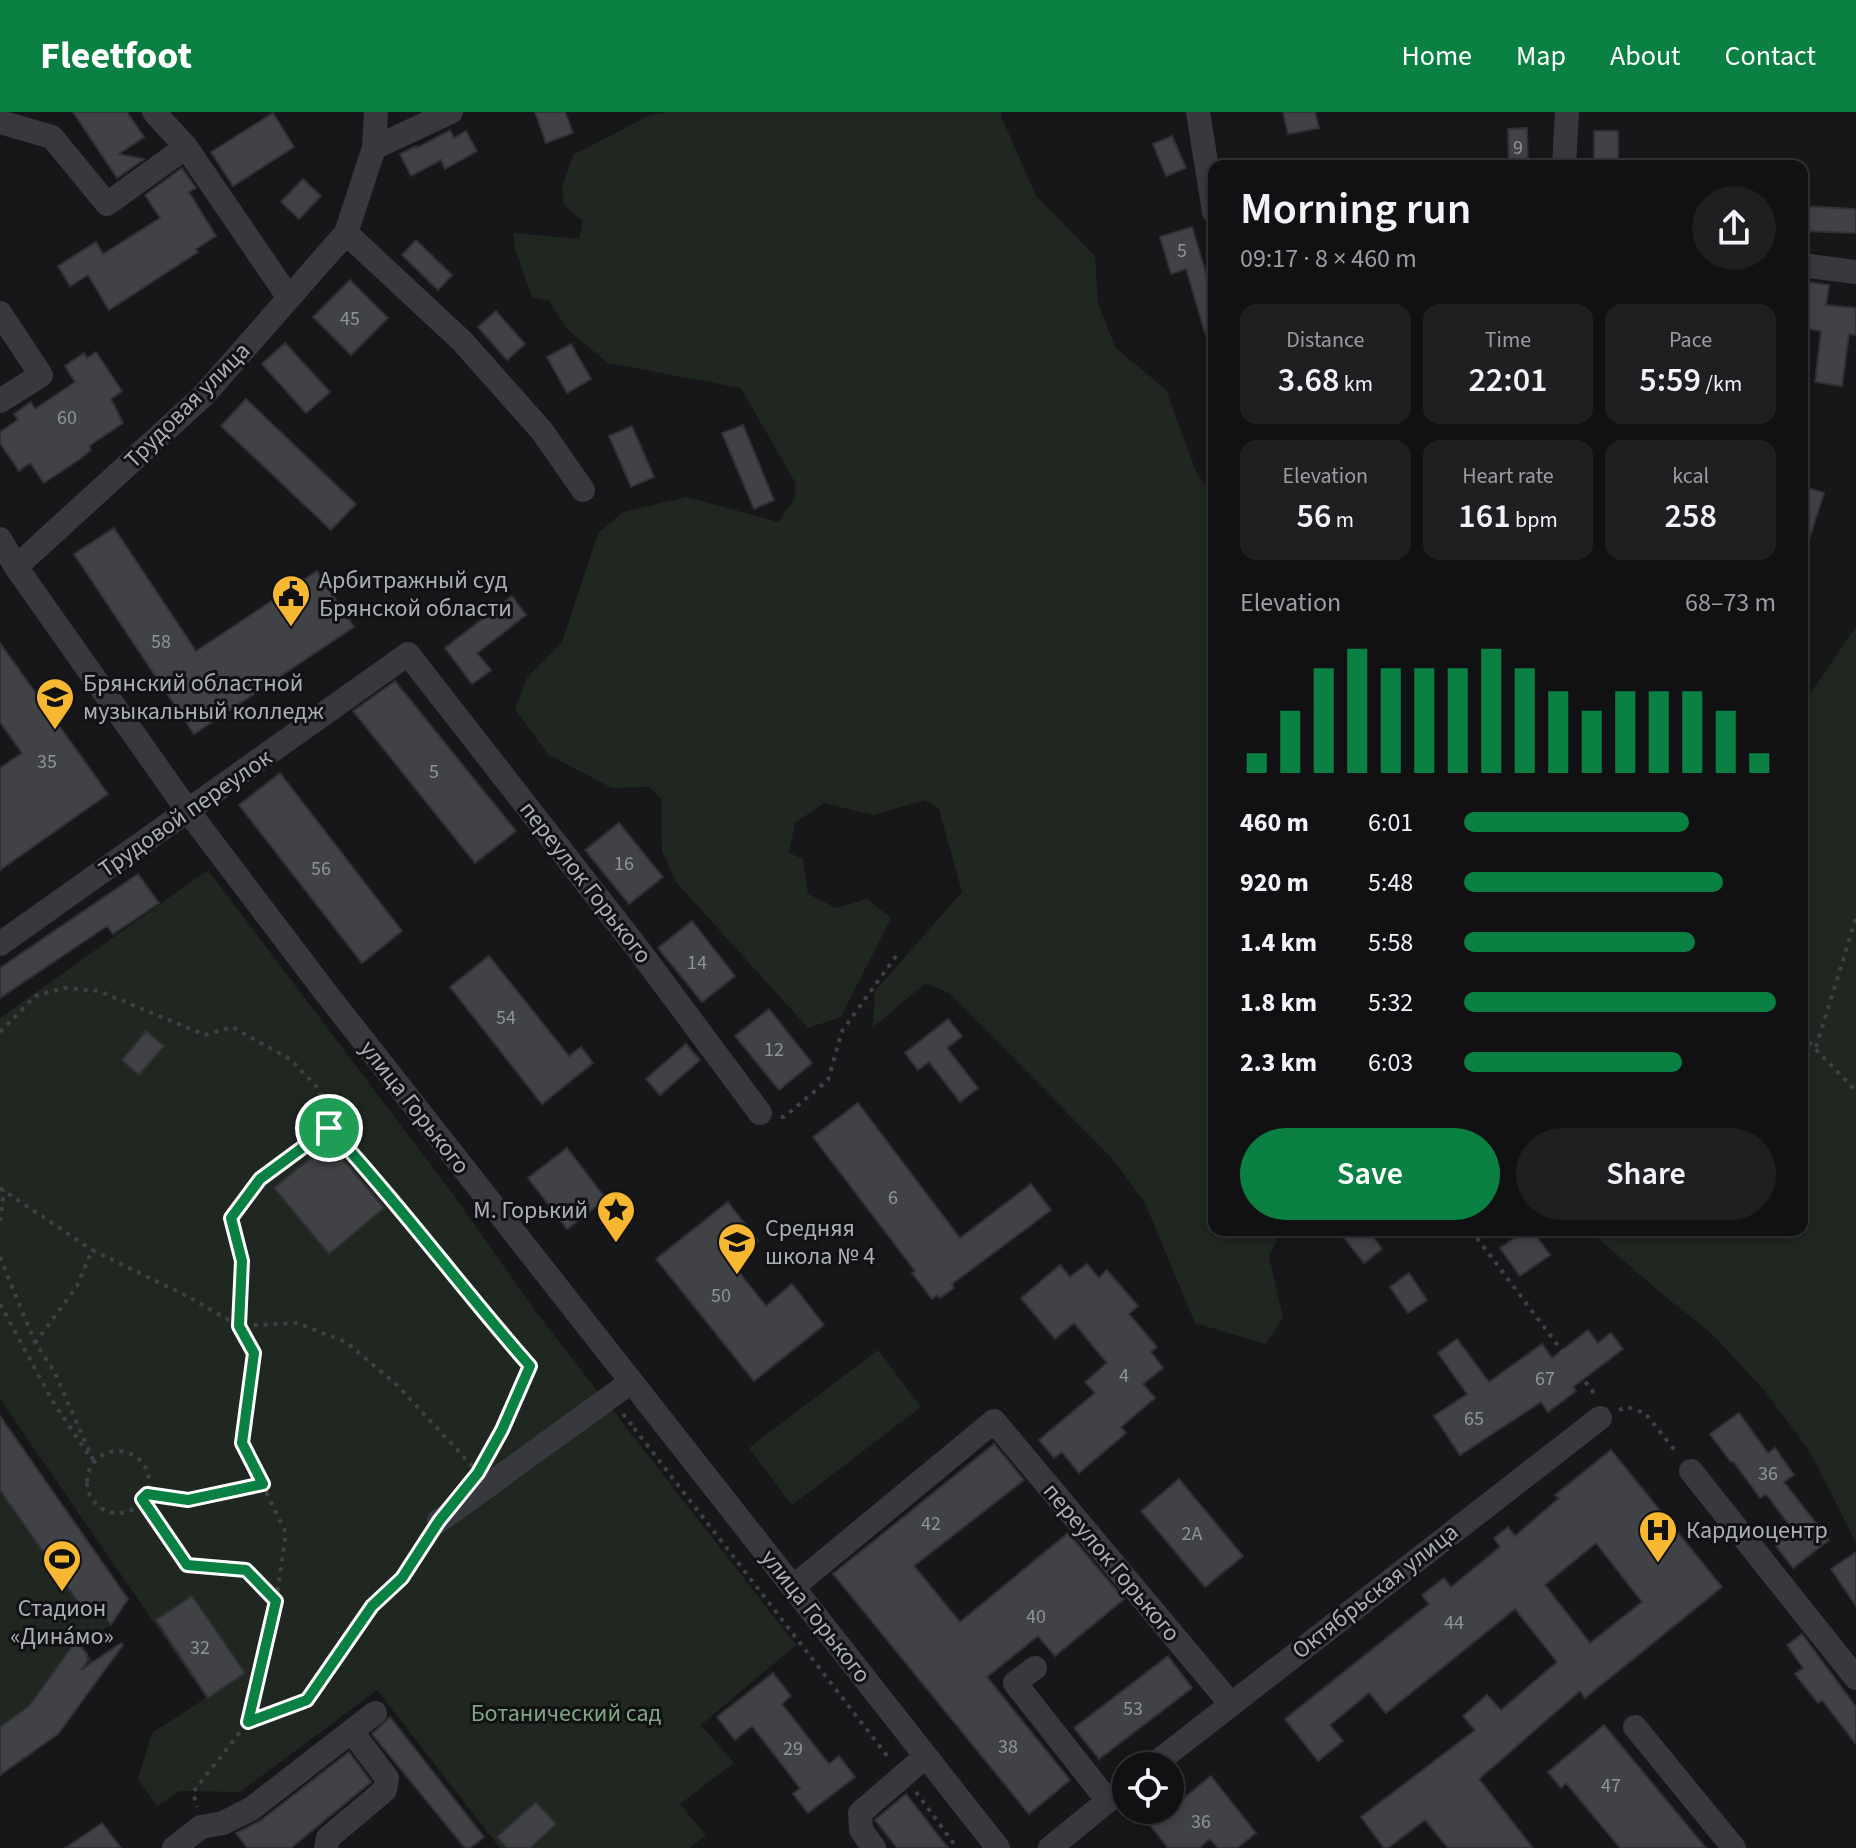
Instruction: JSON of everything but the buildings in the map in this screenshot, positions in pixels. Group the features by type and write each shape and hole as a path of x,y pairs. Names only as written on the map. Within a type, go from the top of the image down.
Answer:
{"street":[{"path":"154,112 186,147 289,298"},
{"name":"Трудовая улица","path":"16,567 203,396 346,233 374,148 376,112"},
{"path":"374,148 451,112"},
{"path":"1198,112 1208,174"},
{"path":"1564,160 1567,112"},
{"path":"0,122 52,137 107,204 186,147"},
{"path":"346,233 462,341 542,431 583,490"},
{"path":"1808,266 1856,272"},
{"path":"0,313 41,375 0,401"},
{"name":"улица Горького","path":"0,539 16,567 188,811 326,993 998,1848"},
{"name":"Трудовой переулок","path":"0,944 408,654"},
{"name":"переулок Горького","path":"408,654 638,949 760,1113"},
{"path":"439,1521 631,1382"},
{"name":"Октябрьская улица","path":"1169,1752 1605,1416"},
{"name":"переулок Горького","path":"793,1587 994,1421 1230,1703"},
{"path":"1691,1471 1856,1678"},
{"path":"1035,1668 1015,1683 1112,1789"},
{"path":"174,1848 201,1827 223,1823 251,1809 375,1713"},
{"path":"1635,1727 1734,1848"},
{"path":"326,1848 328,1838 385,1790 387,1778 352,1732"},
{"path":"874,1848 861,1830 860,1813 926,1756"},
{"path":"1050,1848 1112,1798"}],"path":[{"path":"1816,1047 1856,918"},
{"path":"760,1113 784,1117 828,1080 842,1031 899,952"},
{"path":"0,1032 35,996 64,988 99,991 205,1035 232,1027 290,1059 318,1088 329,1128 379,1181 482,1312 530,1366 502,1430 478,1473 397,1385 346,1342 297,1323 239,1326"},
{"path":"1808,1040 1856,1091"},
{"path":"239,1326 242,1261 231,1218 260,1179 329,1128"},
{"path":"0,1221 2,1189"},
{"path":"2,1189 92,1250 189,1297 239,1326 254,1353 242,1443 286,1533 276,1601 248,1722 193,1792 201,1827"},
{"path":"1475,1236 1605,1416 1627,1407 1645,1413 1691,1471"},
{"path":"35,1343 77,1286 92,1250"},
{"path":"0,1257 35,1343 54,1371 94,1462"},
{"path":"0,1304 53,1402 94,1462"},
{"path":"110,1452 131,1454 144,1465 148,1475 147,1494 129,1512 116,1514 106,1511 93,1501 88,1492 87,1477 94,1462 110,1452"},
{"path":"147,1494 188,1500 263,1484"},
{"path":"142,1499 187,1565 246,1570 276,1601"},
{"path":"248,1722 307,1700 372,1606 402,1578 439,1521"}],"green space":[{"path":"669,112 1002,112 1001,116 1036,196 1095,256 1098,303 1115,347 1166,390 1197,474 1208,488 1208,1236 1279,1236 1269,1256 1283,1318 1266,1344 1195,1323 1145,1203 1112,1158 949,993 926,983 873,1027 875,991 962,892 939,809 925,800 873,815 824,803 795,823 789,853 803,859 808,894 836,908 867,899 891,918 841,1017 808,1028 676,882 662,851 661,799 649,787 612,788 549,755 515,709 527,678 562,642 598,533 623,512 687,497 778,522 794,500 796,484 741,388 608,363 568,330 549,301 532,297 515,249 513,233 579,239 583,221 564,205 562,188 573,155 650,115"},
{"path":"1856,627 1856,1543 1809,1450 1764,1390 1712,1334 1596,1236 1808,1236 1808,696"},
{"name":"Ботанический сад","path":"208,870 455,1197 536,1312 796,1645 701,1725 734,1763 680,1804 706,1835 690,1848 500,1848 377,1690 240,1792 180,1791 157,1806 138,1779 152,1733 206,1698 0,1399 0,1018"},
{"path":"878,1350 921,1407 792,1505 749,1448"},
{"name":"Стадион «Дина́мо»","path":"0,1416 128,1599 111,1625 79,1644 103,1673 58,1734 0,1775"}],"place":[{"name":"Арбитражный суд Брянской области","path":"291,628"},
{"name":"Брянский областной музыкальный колледж","path":"55,731"},
{"name":"М. Горький","path":"616,1244"},
{"name":"Средняя школа № 4","path":"737,1276"},
{"name":"Кардиоцентр","path":"1658,1564"},
{"name":"Стадион «Дина́мо»","path":"62,1593"}],"route":[{"path":"329,1128 379,1181 482,1312 530,1366 502,1430 478,1473 439,1521 402,1578 372,1606 307,1700 248,1722 276,1601 246,1570 187,1565 142,1499 147,1494 188,1500 263,1484 242,1443 254,1353 239,1326 242,1261 231,1218 260,1179 329,1128"}]}
